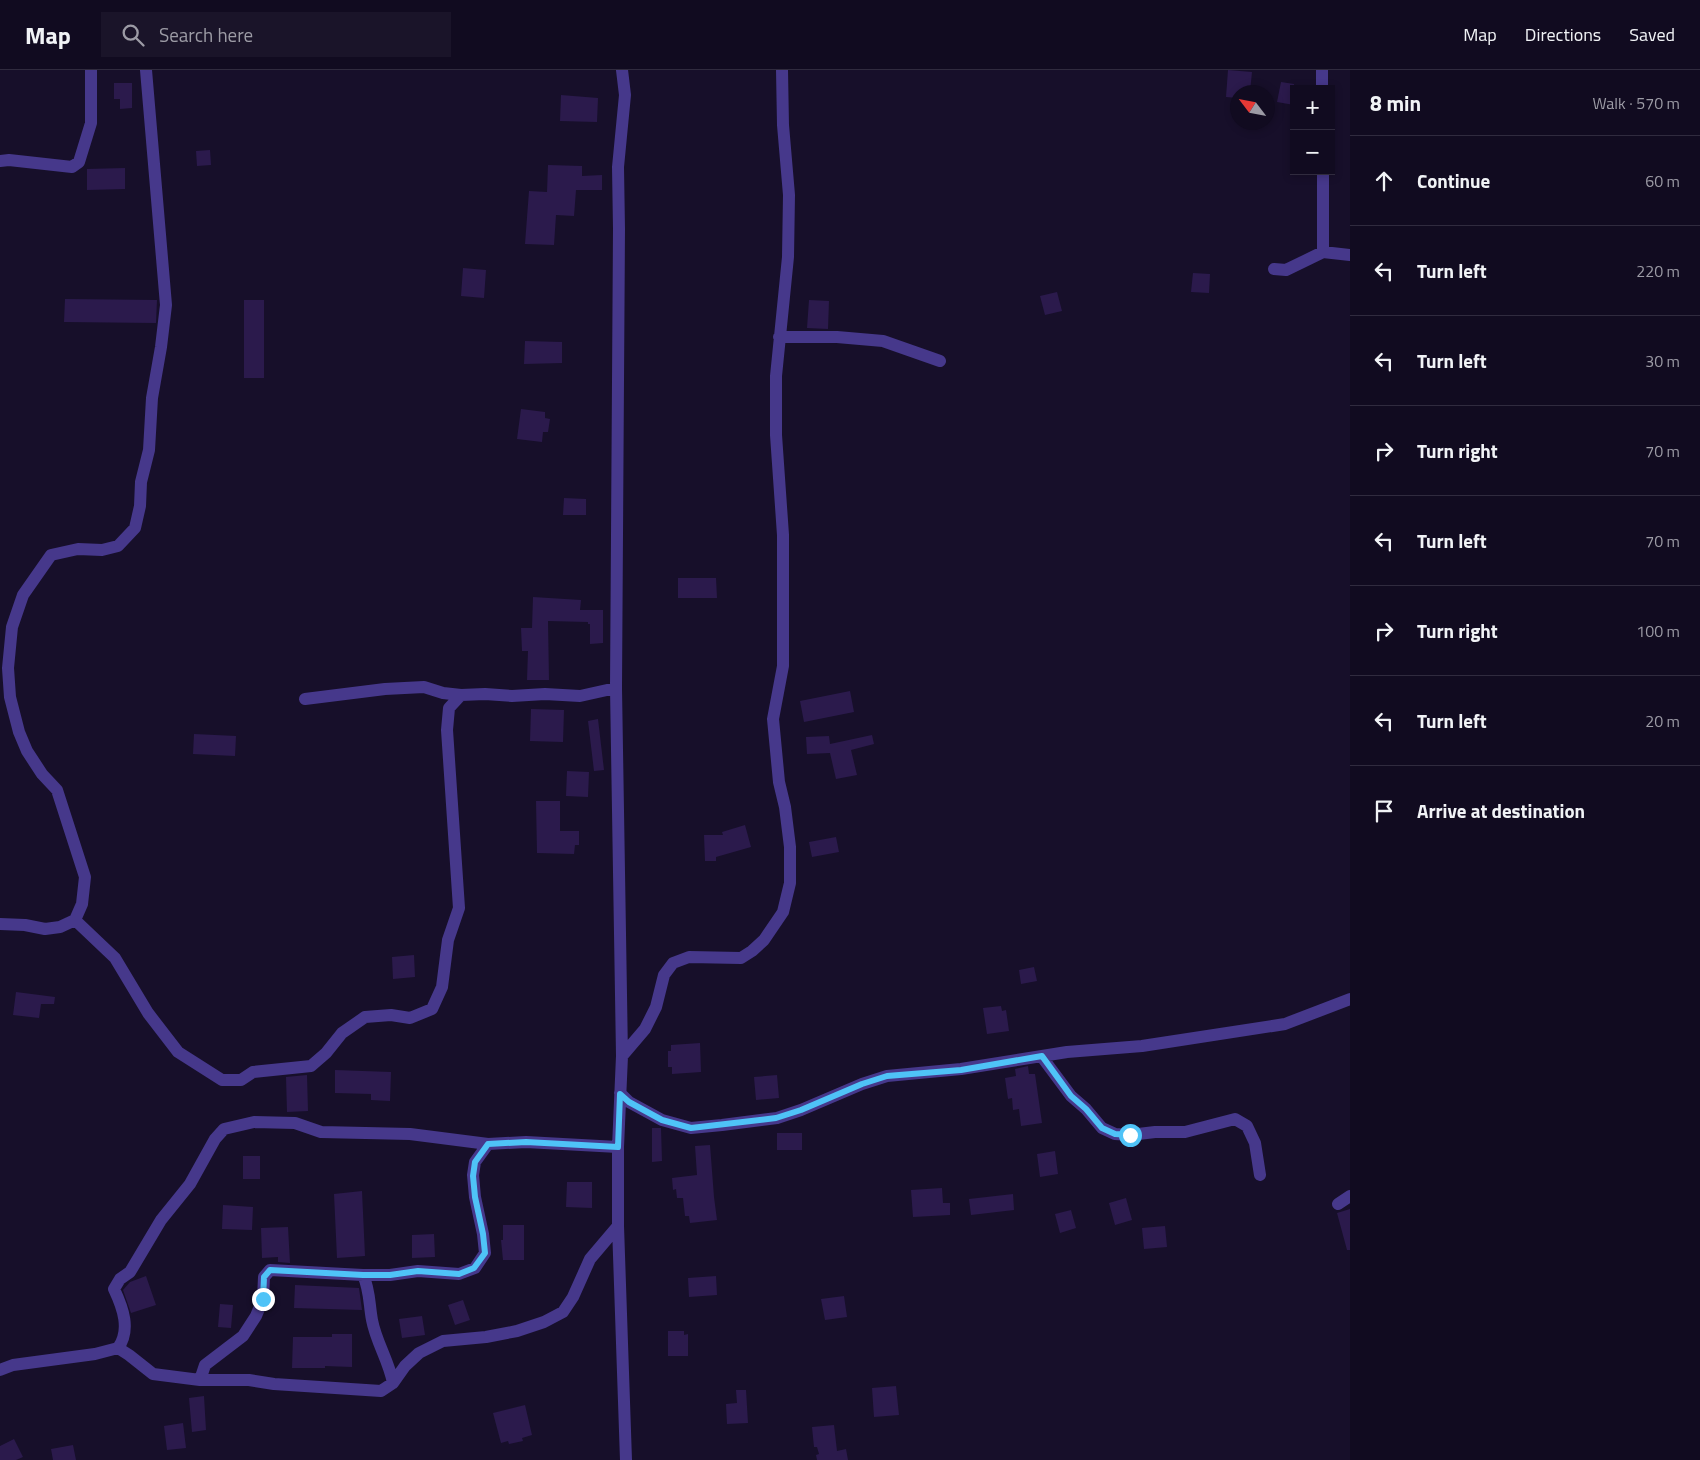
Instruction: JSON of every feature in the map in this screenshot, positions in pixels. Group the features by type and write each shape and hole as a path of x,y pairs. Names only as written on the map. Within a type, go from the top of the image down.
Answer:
{"street":[{"path":"0,160 72,167 79,162 91,123 91,70"},
{"path":"0,924 25,924 45,929 60,927 75,920 82,904 86,877 56,790 42,774 27,751 19,732 10,697 8,668 12,627 23,595 51,555 78,549 102,550 118,546 135,528 140,506 141,482 149,450 152,398 166,305 146,70"},
{"path":"622,70 624,95 618,166 616,688 622,1056 618,1147 618,1226 626,1460"},
{"path":"622,1056 645,1029 656,1006 664,975 673,963 689,957 741,958 752,951 764,940 783,912 790,883 790,847 785,807 779,782 773,719 784,666 783,535 776,435 776,376 788,257 789,195 783,125 782,70"},
{"path":"1322,70 1322,85"},
{"path":"1323,175 1323,252"},
{"path":"1274,269 1286,270 1323,252 1350,255"},
{"path":"780,337 837,337 883,341 940,361"},
{"path":"305,699 385,689 424,687 443,693 461,695 512,696 545,694 580,696 616,688"},
{"path":"75,920 114,958 148,1013 178,1052 222,1080 241,1080 253,1072 311,1066 326,1054 342,1033 365,1017 391,1015 410,1018 432,1009 442,987 448,940 459,908 446,730 449,708 461,695"},
{"path":"620,1094 629,1102 662,1120 691,1128 776,1118 887,1076 961,1070 1067,1052 1142,1046 1284,1024 1350,999"},
{"path":"1042,1056 1071,1096 1086,1109 1102,1128 1115,1134 1185,1132 1235,1119 1247,1126 1256,1143 1260,1175"},
{"path":"0,1370 13,1365 94,1354 118,1348 124,1340 124,1318 121,1303 114,1289 120,1280 130,1272 160,1220 190,1184 215,1139 224,1129 254,1122 296,1123 322,1132 410,1134 488,1144 526,1142 618,1147"},
{"path":"200,1380 205,1365 243,1336 256,1316 263,1299 264,1277 270,1270 390,1275 418,1271 459,1274 474,1268 485,1253 473,1176 475,1162 488,1144"},
{"path":"1338,1204 1350,1196"},
{"path":"118,1348 153,1374 200,1380 249,1380 274,1384 381,1391 394,1383 405,1366 419,1353 443,1341 486,1337 517,1331 544,1322 563,1312 573,1297 590,1258 618,1226"},
{"path":"363,1275 368,1284 372,1320 394,1383"}],"building":[{"path":"1228,70 1252,72 1251,85 1230,85 1230,97 1226,97"},
{"path":"1281,82 1294,84 1290,85 1290,104 1277,102"},
{"path":"114,83 132,83 132,108 120,109 120,99 114,99"},
{"path":"561,95 598,98 597,122 560,121"},
{"path":"210,150 211,165 197,166 196,151"},
{"path":"548,165 582,166 582,176 602,175 602,190 576,190 574,216 556,215 554,245 525,244 529,191 547,192"},
{"path":"125,168 125,189 87,190 87,169"},
{"path":"463,268 486,270 484,298 461,296"},
{"path":"1193,273 1210,274 1209,293 1191,292"},
{"path":"1057,292 1062,311 1045,315 1040,296"},
{"path":"65,299 157,300 156,323 64,322"},
{"path":"244,300 264,300 264,378 244,378"},
{"path":"809,300 829,301 828,329 807,328"},
{"path":"525,341 562,342 562,363 524,364"},
{"path":"521,409 545,412 545,418 550,419 548,432 543,432 542,442 517,439"},
{"path":"564,498 586,499 586,515 563,515"},
{"path":"678,578 716,578 717,598 678,598"},
{"path":"533,597 581,600 580,610 603,610 603,643 590,644 590,624 588,622 548,621 549,680 527,680 528,651 522,651 521,628 532,628"},
{"path":"850,691 854,712 804,722 800,701"},
{"path":"531,709 564,710 563,742 530,741"},
{"path":"598,719 604,770 594,771 588,721"},
{"path":"194,734 236,736 235,756 193,754"},
{"path":"872,735 874,744 851,750 857,775 836,779 830,753 807,754 806,737 829,736 830,744"},
{"path":"567,771 589,772 588,797 566,796"},
{"path":"536,801 560,801 560,831 579,831 579,845 575,845 574,854 537,853"},
{"path":"745,825 751,847 716,857 716,861 705,861 704,835 723,835 722,832"},
{"path":"836,837 839,852 812,857 809,842"},
{"path":"414,955 415,977 393,979 392,957"},
{"path":"1034,967 1037,981 1021,984 1019,970"},
{"path":"16,992 55,997 54,1004 41,1004 39,1018 13,1015"},
{"path":"1001,1006 1002,1011 1006,1010 1009,1031 987,1034 983,1008"},
{"path":"700,1043 701,1072 672,1074 672,1067 668,1067 668,1051 671,1051 671,1045"},
{"path":"1028,1066 1029,1074 1035,1074 1042,1123 1021,1126 1019,1109 1013,1110 1012,1098 1008,1099 1005,1078 1016,1076 1015,1069"},
{"path":"335,1070 391,1072 390,1101 371,1100 371,1094 335,1093"},
{"path":"307,1075 308,1111 287,1112 286,1077"},
{"path":"777,1075 779,1098 756,1100 754,1077"},
{"path":"652,1128 661,1128 662,1161 652,1162"},
{"path":"777,1133 802,1133 802,1150 777,1150"},
{"path":"710,1145 717,1220 690,1223 689,1216 685,1216 683,1198 677,1198 676,1189 673,1190 672,1178 697,1175 695,1146"},
{"path":"1055,1151 1058,1174 1040,1177 1037,1154"},
{"path":"243,1156 260,1156 260,1179 243,1179"},
{"path":"567,1182 592,1182 592,1208 566,1207"},
{"path":"942,1188 943,1203 950,1203 950,1215 913,1217 911,1190"},
{"path":"362,1191 365,1256 337,1258 334,1194"},
{"path":"1013,1194 1014,1210 971,1215 969,1199"},
{"path":"1126,1198 1132,1220 1115,1225 1109,1203"},
{"path":"223,1205 253,1207 252,1230 222,1229"},
{"path":"1350,1209 1350,1250 1347,1250 1337,1213"},
{"path":"1071,1210 1076,1228 1060,1233 1055,1214"},
{"path":"503,1225 524,1225 524,1260 503,1260 501,1240 503,1240"},
{"path":"1165,1226 1167,1247 1144,1249 1142,1228"},
{"path":"288,1227 290,1263 278,1262 278,1257 262,1258 261,1228"},
{"path":"434,1234 435,1257 412,1258 412,1235"},
{"path":"146,1276 156,1305 131,1313 123,1290 130,1282"},
{"path":"716,1276 717,1295 689,1297 688,1278"},
{"path":"295,1285 359,1288 362,1310 294,1308"},
{"path":"844,1296 847,1317 825,1320 821,1299"},
{"path":"463,1300 470,1320 455,1325 448,1305"},
{"path":"220,1304 233,1305 231,1328 218,1327"},
{"path":"422,1316 425,1335 402,1338 399,1319"},
{"path":"668,1331 684,1331 684,1335 688,1334 688,1356 668,1356"},
{"path":"332,1334 352,1334 352,1367 292,1368 293,1337 332,1337"},
{"path":"896,1386 899,1415 874,1417 872,1388"},
{"path":"736,1390 746,1390 748,1423 727,1424 726,1404 737,1403"},
{"path":"204,1396 206,1430 192,1432 189,1398"},
{"path":"525,1405 532,1435 522,1438 523,1441 509,1444 508,1441 501,1443 493,1413"},
{"path":"183,1423 186,1448 167,1450 164,1426"},
{"path":"834,1425 837,1451 846,1449 848,1460 817,1460 816,1455 819,1454 817,1447 814,1447 812,1427"},
{"path":"14,1439 23,1457 16,1460 0,1460 0,1446"},
{"path":"73,1445 76,1460 53,1460 51,1449"}],"route":[{"path":"263,1299 264,1277 270,1270 390,1275 418,1271 459,1274 474,1268 485,1253 473,1176 475,1162 488,1144 526,1142 618,1147 620,1094 629,1102 662,1120 691,1128 776,1118 887,1076 961,1070 1042,1056 1071,1096 1086,1109 1102,1128 1115,1134 1130,1135"}]}
